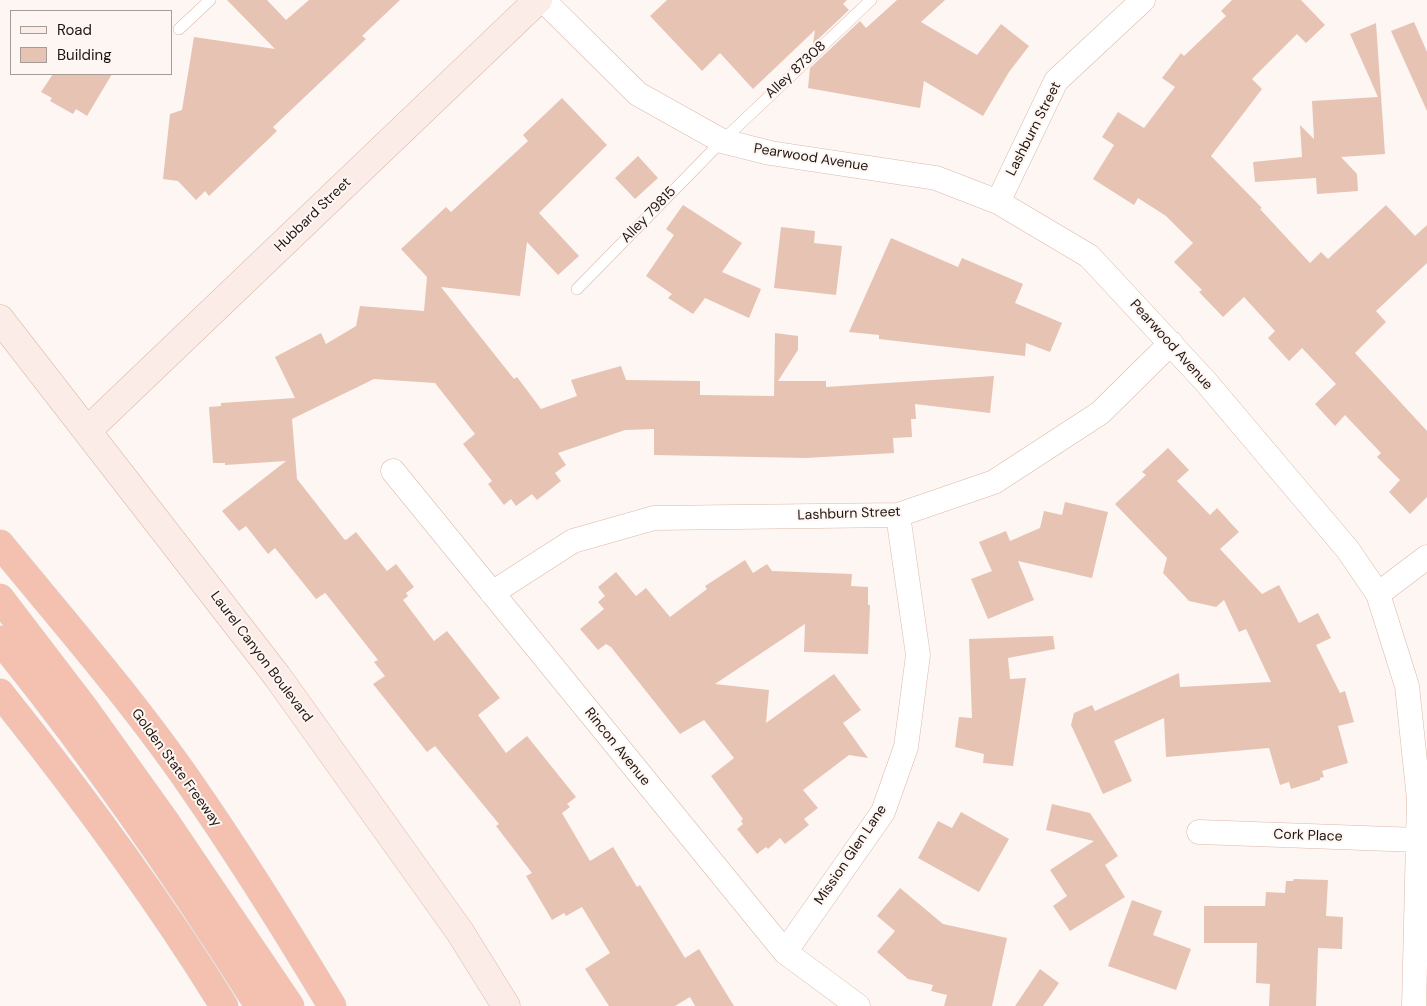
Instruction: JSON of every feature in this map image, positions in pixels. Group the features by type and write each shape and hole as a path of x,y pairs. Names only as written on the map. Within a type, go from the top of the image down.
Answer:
{"highway":[{"name":"Golden State Freeway","path":"0,544 84,646 190,784 275,912 332,1006"},
{"path":"0,598 167,824 290,1006"},
{"path":"0,640 122,802 206,921 259,1006"},
{"path":"0,693 48,753 126,859 224,1006"}],"main road":[{"name":"Hubbard Street","path":"87,431 538,0"},
{"name":"Laurel Canyon Boulevard","path":"0,319 283,684 460,932 506,1006"}],"street":[{"name":"Pearwood Avenue","path":"543,0 638,94 722,141 770,153 936,178 998,202 1089,256 1171,343 1348,550 1378,594 1407,686 1419,799 1414,1006"},
{"name":"Lashburn Street","path":"998,202 1056,81 1143,0"},
{"name":"Lashburn Street","path":"492,594 573,541 654,518 898,515 994,482 1100,413 1171,343"},
{"name":"Rincon Avenue","path":"393,471 785,952 858,1006"},
{"name":"Mission Glen Lane","path":"785,952 883,812 906,747 918,655 898,515"},
{"path":"1378,594 1414,569 1427,557"},
{"name":"Cork Place","path":"1199,832 1418,840"}],"lane":[{"path":"179,29 210,0"},
{"name":"Alley 87308","path":"722,141 871,0"},
{"name":"Alley 79815","path":"577,289 722,141"}],"building":[{"path":"227,0 267,0 286,20 309,0 400,0 362,36 366,39 273,127 277,131 209,196 205,191 196,200 178,181 163,179 170,114 182,110 194,37 275,49"},
{"path":"667,0 847,0 843,4 849,10 813,44 815,30 753,89 720,53 702,71 650,16"},
{"path":"897,0 945,0 921,22 977,55 1001,24 1029,46 1009,72 983,116 924,81 920,108 808,88 810,68 860,21 866,28"},
{"path":"1232,0 1301,0 1325,25 1306,43 1297,34 1252,79 1262,89 1211,156 1262,208 1260,209 1310,263 1321,252 1328,259 1386,205 1415,236 1427,225 1427,263 1376,311 1386,322 1355,353 1427,431 1427,497 1410,514 1389,492 1400,480 1377,457 1381,453 1345,415 1335,426 1315,404 1336,384 1302,348 1289,361 1268,338 1275,331 1244,297 1223,317 1199,292 1202,290 1174,262 1193,243 1166,216 1138,198 1134,205 1093,179 1114,145 1102,137 1118,112 1144,128 1175,87 1162,78 1181,53 1184,56 1226,16 1221,11"},
{"path":"1414,22 1427,52 1427,111 1391,31"},
{"path":"1376,23 1385,154 1341,157 1357,174 1358,191 1317,194 1316,178 1255,182 1253,162 1302,157 1300,125 1314,139 1312,101 1378,97 1350,34"},
{"path":"52,75 111,75 87,116 76,109 73,114 50,101 52,98 41,92"},
{"path":"562,98 607,145 539,213 579,256 558,275 527,242 520,296 441,287 514,379 517,377 541,409 577,396 571,380 621,366 626,380 700,381 700,395 774,396 775,333 798,336 798,350 778,381 826,381 826,387 994,376 990,413 915,404 916,419 911,419 912,437 893,438 894,453 806,458 654,455 654,429 625,430 558,453 566,465 555,473 561,481 537,500 532,494 516,506 511,499 504,505 488,484 492,481 463,444 475,434 435,383 374,379 292,419 297,479 344,539 346,540 356,532 387,571 396,564 414,587 406,593 408,596 403,600 434,641 447,631 500,698 478,715 506,753 527,736 576,797 567,804 570,807 562,813 590,861 613,847 637,887 640,885 685,958 699,949 734,1006 695,1006 690,997 675,1006 609,1006 585,969 610,953 582,907 566,916 564,913 552,920 526,876 532,873 496,826 499,824 435,746 427,752 373,684 385,676 374,662 378,660 327,595 325,593 316,599 275,548 268,554 246,526 239,531 222,511 286,461 225,465 225,463 213,463 209,407 221,406 221,403 295,398 275,357 321,333 326,344 356,326 360,306 424,311 427,277 401,249 446,207 451,212 528,141 523,135"},
{"path":"638,156 658,178 635,199 615,178"},
{"path":"683,205 742,243 722,272 761,289 749,318 705,298 693,314 668,298 672,294 646,276 674,235 666,229"},
{"path":"781,227 815,231 814,243 842,246 836,295 774,288"},
{"path":"891,238 958,267 962,258 1023,284 1015,303 1062,323 1050,352 1026,343 1025,356 879,339 879,335 849,332"},
{"path":"1168,448 1189,470 1177,481 1210,515 1217,508 1239,532 1220,549 1262,594 1279,585 1299,623 1318,613 1331,638 1316,645 1340,693 1345,691 1354,722 1338,726 1348,763 1322,771 1324,777 1320,778 1320,780 1291,789 1289,782 1280,785 1269,748 1166,757 1164,718 1114,741 1132,781 1103,794 1071,725 1074,713 1092,705 1095,711 1179,673 1180,687 1271,682 1246,629 1239,632 1224,600 1216,607 1189,601 1163,573 1167,558 1115,504 1146,475 1142,472"},
{"path":"1065,502 1108,512 1092,578 1018,561 1034,600 988,619 971,579 992,571 979,542 1006,531 1010,541 1040,528 1044,511 1062,515"},
{"path":"745,560 753,573 767,564 772,571 852,574 851,586 868,587 868,605 870,605 868,654 804,652 805,624 715,684 769,690 766,723 834,674 861,710 843,723 868,758 849,755 803,790 818,808 804,819 809,825 785,844 780,838 768,849 766,847 757,854 737,829 743,824 741,821 743,819 711,776 734,758 704,720 680,734 611,647 606,644 598,650 580,629 604,609 598,602 605,596 598,587 616,572 636,596 646,588 670,617 707,589 705,586"},
{"path":"1053,636 1055,649 1008,658 1010,679 1026,678 1013,766 983,763 984,754 955,747 959,717 972,718 969,639"},
{"path":"1052,804 1090,813 1118,856 1105,865 1125,897 1070,931 1053,906 1067,896 1050,870 1094,841 1046,830"},
{"path":"961,812 1009,839 979,892 918,858 938,821 952,828"},
{"path":"1294,879 1328,880 1326,916 1343,917 1342,949 1318,948 1316,1006 1269,1006 1270,984 1256,983 1257,943 1204,943 1204,906 1265,906 1266,892 1285,893 1286,881 1293,881"},
{"path":"900,888 943,924 1007,938 992,1006 944,1006 947,995 931,991 933,985 908,979 877,952 895,931 877,916"},
{"path":"1132,900 1162,911 1153,935 1191,949 1176,990 1108,966"},
{"path":"1040,969 1059,983 1043,1006 1015,1006"}]}
